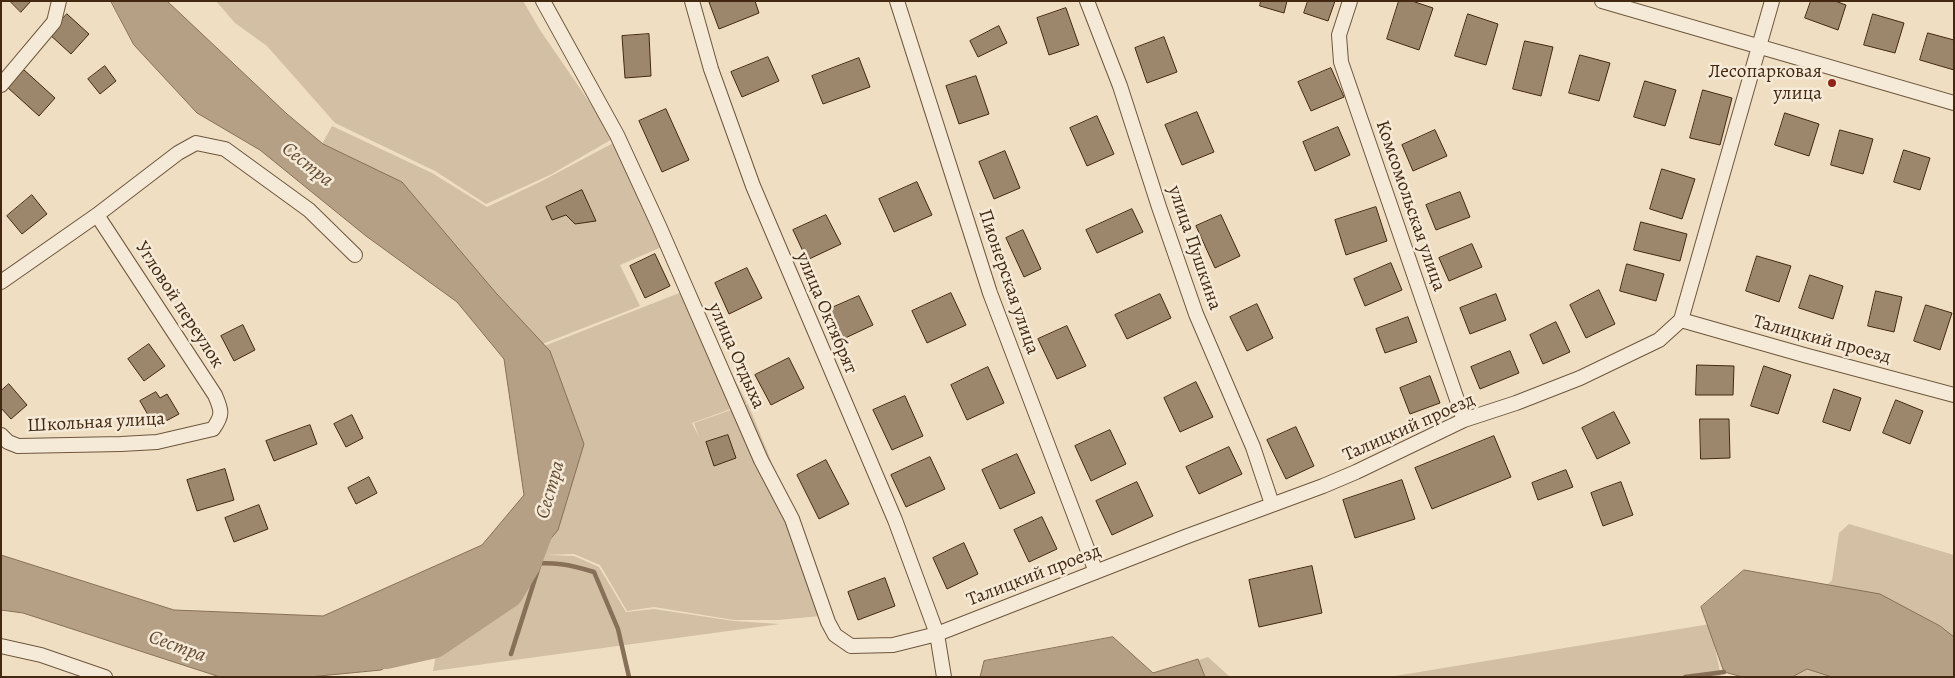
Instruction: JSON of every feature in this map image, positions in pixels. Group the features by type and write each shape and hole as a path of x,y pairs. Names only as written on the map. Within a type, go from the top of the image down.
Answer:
{"street":[{"path":"1,85 54,22 59,1"},
{"name":"улица Отдыха","path":"543,1 617,135 761,460 792,519 834,635 851,646 893,644 937,634"},
{"name":"улица Октябрят","path":"692,1 711,69 753,186 895,520 937,634 944,677"},
{"name":"Пионерская улица","path":"896,1 990,293 1096,572"},
{"name":"улица Пушкина","path":"1087,1 1120,86 1196,314 1253,447 1272,504"},
{"name":"Комсомольская улица","path":"1350,1 1339,35 1341,62 1464,420"},
{"path":"1602,1 1758,47 1839,68 1954,103"},
{"path":"1681,320 1772,1"},
{"path":"1,282 97,215 178,153 196,143 225,149 309,210 355,255"},
{"name":"Угловой переулок","path":"97,215 215,395 221,409 220,419"},
{"name":"Талицкий проезд","path":"937,634 1356,472 1464,420 1516,403 1580,378 1659,340 1681,320 1954,395"},
{"name":"Школьная улица","path":"1,435 8,442 18,446 157,442 213,429 220,419"},
{"path":"1,646 41,655 105,677"}],"shaded area":[{"path":"216,1 523,1 540,30 614,138 550,175 486,204 435,171 335,123 267,46 235,23"},
{"path":"332,126 432,173 487,207 540,182 617,141 673,242 620,265 640,306 532,348 316,155"},
{"path":"687,290 747,403 692,423 699,437 694,423 748,404 770,458 820,616 778,620 734,620 654,607 627,611 600,565 574,554 542,555 580,455 534,350"},
{"path":"1849,524 1954,555 1954,677 1740,677 1832,580 1839,533"},
{"path":"547,555 574,556 599,567 626,612 654,609 734,621 780,624 433,671 438,644 511,596 530,560"},
{"path":"1710,624 1721,677 1389,677"},
{"path":"1208,657 1230,677 1149,677"}],"water":[{"path":"111,1 167,1 287,114 323,144 402,182 496,293 550,351 584,444 558,530 493,607 381,670 309,677 220,677 23,613 1,610 1,555 174,610 323,616 482,545 524,495 504,359 457,302 366,236 260,150 197,113 134,45"},
{"path":"1744,570 1880,594 1940,626 1954,637 1954,677 1832,677 1807,669 1792,677 1743,677 1724,672 1701,607"},
{"path":"1113,637 1153,673 1198,659 1205,677 980,677 984,661"}],"building":[{"path":"10,1 31,1 21,12"},
{"path":"755,1 759,13 719,29 709,2"},
{"path":"1261,1 1287,1 1284,13 1260,6"},
{"path":"1308,1 1335,1 1328,21 1304,13"},
{"path":"1399,1 1412,1 1433,8 1419,50 1387,39"},
{"path":"1811,1 1835,1 1846,5 1838,30 1805,18"},
{"path":"1066,8 1079,45 1049,55 1037,18"},
{"path":"67,14 89,34 71,54 49,34"},
{"path":"1468,14 1498,24 1486,65 1455,56"},
{"path":"1873,14 1904,23 1895,53 1864,45"},
{"path":"999,26 1007,43 978,57 970,41"},
{"path":"1928,33 1954,40 1954,70 1920,60"},
{"path":"649,34 651,76 625,78 622,36"},
{"path":"1164,37 1177,72 1147,83 1135,48"},
{"path":"1525,41 1553,47 1541,96 1513,89"},
{"path":"1580,55 1610,63 1599,101 1569,93"},
{"path":"768,57 779,81 742,97 731,72"},
{"path":"859,58 870,87 823,104 812,76"},
{"path":"105,66 116,81 100,94 88,79"},
{"path":"1331,68 1344,97 1311,111 1298,82"},
{"path":"23,69 55,98 39,116 7,87"},
{"path":"976,76 989,114 959,124 946,86"},
{"path":"1645,81 1676,90 1665,126 1634,117"},
{"path":"1703,90 1732,98 1720,145 1690,138"},
{"path":"666,109 689,160 662,172 639,121"},
{"path":"1197,112 1214,152 1182,165 1165,125"},
{"path":"1785,113 1819,124 1809,156 1775,145"},
{"path":"1097,116 1114,154 1087,166 1070,128"},
{"path":"1338,127 1350,155 1315,171 1303,142"},
{"path":"1435,130 1447,156 1413,171 1402,145"},
{"path":"1840,130 1873,139 1863,174 1831,165"},
{"path":"1904,150 1930,158 1920,190 1894,182"},
{"path":"1005,151 1020,188 994,199 979,162"},
{"path":"1662,169 1695,179 1682,219 1650,209"},
{"path":"917,182 932,215 894,232 879,199"},
{"path":"582,190 596,221 575,224 566,215 552,220 546,207"},
{"path":"1460,192 1470,217 1436,230 1426,205"},
{"path":"32,195 47,214 22,234 7,216"},
{"path":"1376,207 1387,241 1346,255 1335,220"},
{"path":"1132,209 1143,232 1097,253 1086,230"},
{"path":"826,215 841,244 807,260 793,230"},
{"path":"1221,215 1240,256 1215,268 1196,226"},
{"path":"1641,222 1687,234 1680,261 1634,250"},
{"path":"1023,230 1041,269 1024,277 1006,238"},
{"path":"1472,244 1482,267 1449,281 1439,258"},
{"path":"655,254 670,286 645,298 630,266"},
{"path":"1757,256 1791,266 1779,302 1746,291"},
{"path":"1391,263 1402,290 1365,306 1354,279"},
{"path":"1627,264 1664,274 1656,301 1620,291"},
{"path":"747,268 762,298 729,314 715,283"},
{"path":"1810,275 1843,286 1833,319 1799,308"},
{"path":"1599,290 1615,324 1586,338 1570,305"},
{"path":"1876,291 1902,297 1894,332 1868,326"},
{"path":"951,293 966,325 927,343 912,311"},
{"path":"1160,294 1171,318 1127,339 1115,315"},
{"path":"1496,294 1506,320 1470,334 1460,308"},
{"path":"859,296 873,325 841,340 827,310"},
{"path":"1257,304 1273,338 1247,351 1230,317"},
{"path":"1926,305 1952,313 1940,350 1914,341"},
{"path":"1408,317 1417,342 1385,353 1376,329"},
{"path":"1556,322 1570,352 1543,364 1530,335"},
{"path":"243,325 255,350 234,361 221,336"},
{"path":"1067,326 1086,366 1057,379 1038,339"},
{"path":"149,344 165,366 144,381 128,359"},
{"path":"1510,351 1519,373 1480,389 1471,367"},
{"path":"789,358 804,388 771,405 755,375"},
{"path":"1697,365 1734,366 1733,395 1696,395"},
{"path":"1764,366 1791,375 1778,414 1751,406"},
{"path":"988,367 1004,403 967,420 951,385"},
{"path":"1430,376 1440,403 1410,414 1400,388"},
{"path":"1196,382 1213,417 1180,432 1164,398"},
{"path":"9,384 27,405 11,419 1,408 1,391"},
{"path":"1834,389 1861,398 1850,431 1823,422"},
{"path":"156,392 160,398 167,394 179,414 155,427 140,401"},
{"path":"905,396 923,436 892,450 873,410"},
{"path":"1896,400 1923,411 1910,444 1883,433"},
{"path":"1614,412 1630,443 1597,459 1582,428"},
{"path":"352,415 363,438 346,447 334,424"},
{"path":"1700,419 1729,419 1730,458 1701,459"},
{"path":"310,425 317,444 274,461 266,441"},
{"path":"1296,427 1314,466 1286,479 1267,440"},
{"path":"1110,430 1126,464 1091,481 1075,446"},
{"path":"728,435 736,458 714,466 706,442"},
{"path":"1494,436 1511,477 1432,509 1415,468"},
{"path":"1229,447 1242,474 1199,494 1186,467"},
{"path":"1017,454 1035,493 1000,509 982,470"},
{"path":"930,457 945,489 906,507 891,475"},
{"path":"826,460 849,504 819,519 797,475"},
{"path":"225,469 234,500 197,511 187,480"},
{"path":"1566,470 1573,487 1538,500 1532,483"},
{"path":"369,477 377,493 356,504 348,488"},
{"path":"1402,480 1415,519 1355,538 1343,500"},
{"path":"1137,482 1153,516 1112,535 1096,501"},
{"path":"1621,482 1633,515 1603,526 1591,493"},
{"path":"259,505 268,529 234,542 225,518"},
{"path":"1042,517 1057,549 1029,562 1014,530"},
{"path":"964,543 978,574 947,589 933,558"},
{"path":"1312,566 1322,613 1259,627 1249,580"},
{"path":"885,578 895,606 858,620 848,592"}],"waterway":[{"name":"Сестра","path":"386,655 435,644 509,594 527,564 540,529"},
{"path":"511,654 540,563"},
{"path":"527,564 561,564 594,572 618,629 629,677"},
{"path":"1685,677 1724,672"}],"place":[{"name":"Лесопарковая улица","path":"1832,83"}]}
